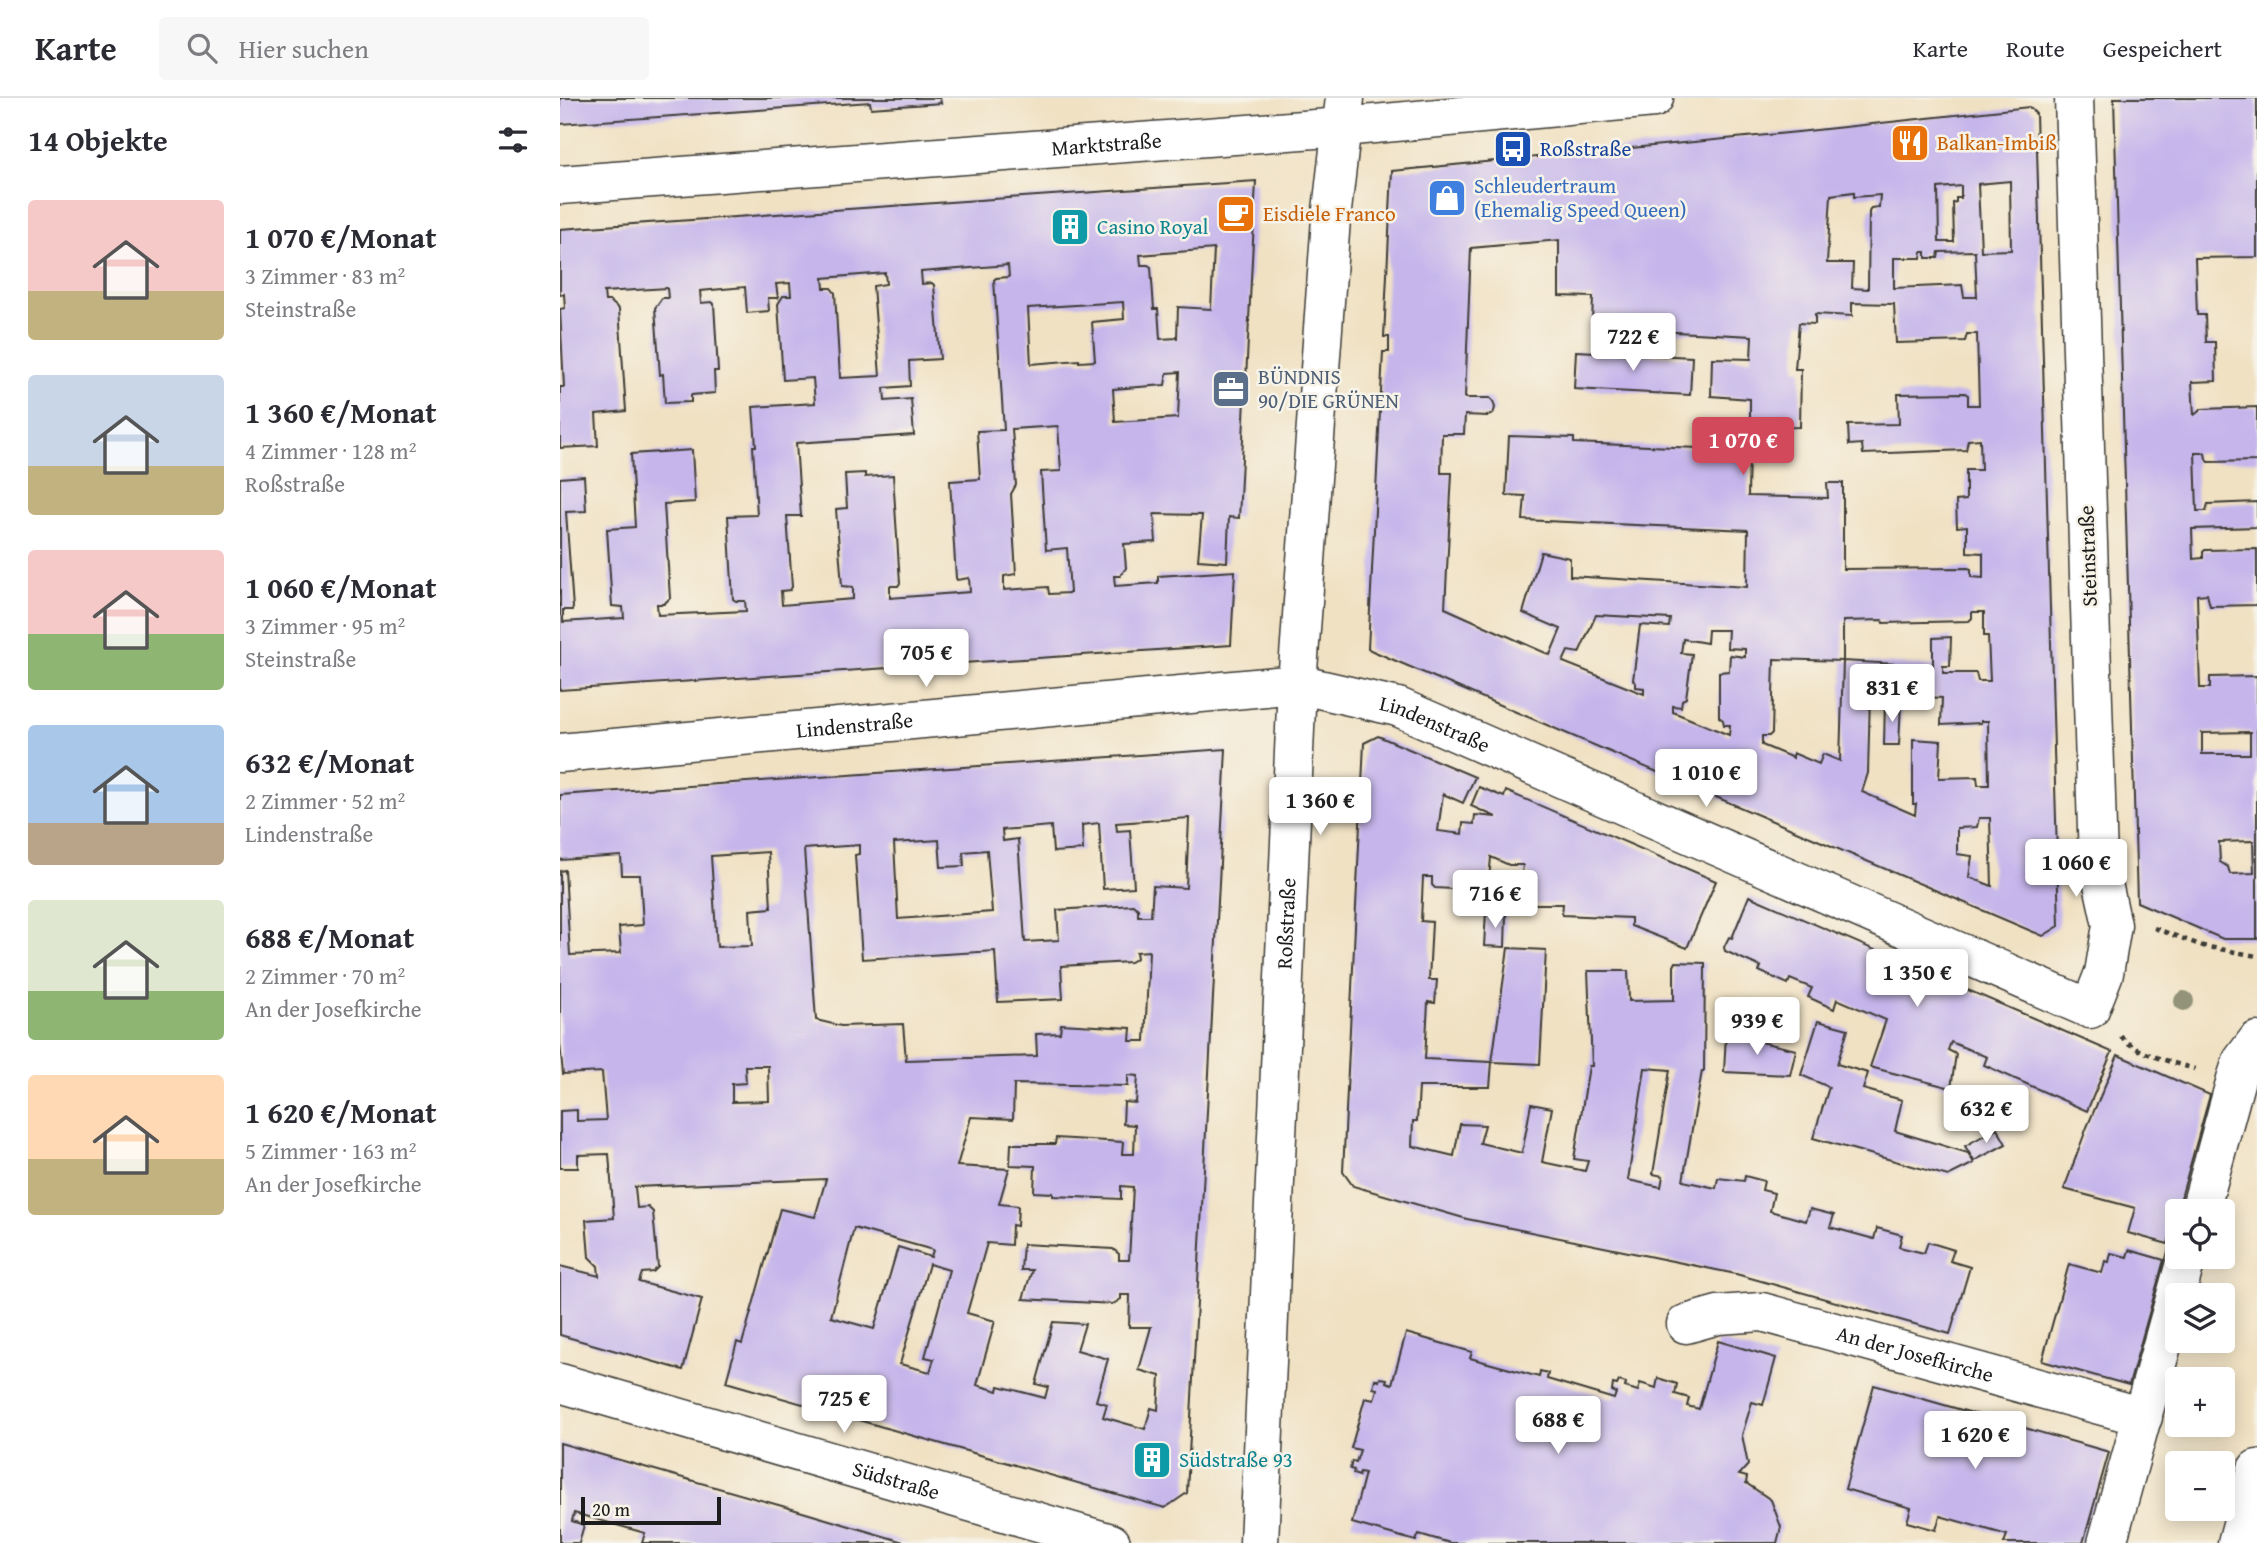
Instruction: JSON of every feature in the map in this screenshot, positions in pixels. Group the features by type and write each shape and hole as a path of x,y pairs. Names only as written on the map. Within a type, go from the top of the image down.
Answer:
{"street":[{"name":"Marktstraße","path":"560,185 1344,112 1654,98"},
{"name":"Steinstraße","path":"2074,98 2098,861 2112,925 2104,973 2090,1009"},
{"name":"Roßstraße","path":"1259,1543 1297,684 1331,219 1344,112"},
{"name":"Lindenstraße","path":"560,753 1297,684 1398,707 2090,1009"},
{"path":"2204,1199 2247,1083 2242,1061 2257,1041"},
{"path":"2107,1543 2184,1269"},
{"name":"An der Josefkirche","path":"1685,1324 1718,1315 1762,1312 2143,1417"},
{"name":"Südstraße","path":"560,1383 1111,1543"},
{"path":"2237,1543 2257,1469"}],"path":[{"path":"2112,925 2135,924 2162,930 2203,946 2257,956"},
{"path":"2090,1009 2106,1016 2126,1042 2161,1058 2200,1071 2224,1074 2247,1083"}],"building":[{"path":"560,98 940,98 941,103 871,108 870,102 560,124"},
{"path":"2114,98 2257,98 2257,257 2195,258 2197,315 2205,315 2206,342 2215,342 2216,381 2192,382 2194,415 2202,409 2257,407 2257,461 2209,462 2205,453 2195,453 2197,511 2206,511 2208,504 2257,502 2257,527 2192,529 2193,559 2203,558 2205,550 2257,549 2257,605 2210,606 2207,594 2197,595 2200,688 2210,688 2210,677 2257,676 2257,939 2223,939 2137,902","holes":["2250,732 2250,754 2202,754 2202,733","2253,841 2254,873 2230,874 2228,867 2220,862 2219,842"]},
{"path":"2029,107 2036,114 2059,926 2043,936 1368,649 1383,352 1389,352 1389,337 1384,337 1392,171","holes":["2010,181 2011,250 1981,251 1978,184","1961,186 1961,198 1956,198 1953,203 1954,242 1939,242 1938,188","1854,192 1854,197 1880,195 1879,207 1871,208 1869,212 1868,289 1852,288 1853,263 1827,263 1831,195","1559,240 1559,296 1593,297 1592,323 1637,324 1637,330 1752,336 1751,359 1712,358 1711,396 1750,399 1750,428 1800,427 1801,369 1795,369 1799,323 1815,324 1815,314 1852,316 1852,303 1894,304 1896,343 1965,341 1967,334 1977,334 1979,405 1968,405 1968,395 1965,393 1898,394 1899,424 1848,425 1849,445 1862,444 1863,454 1966,450 1968,440 1980,439 1981,470 1966,470 1966,500 1956,501 1957,527 1967,526 1967,552 1983,553 1983,578 1971,577 1971,569 1968,568 1843,569 1843,483 1827,483 1828,498 1748,496 1749,450 1574,443 1574,438 1509,436 1506,495 1525,496 1523,520 1748,530 1747,587 1570,576 1570,558 1541,552 1523,613 1561,629 1550,655 1445,608 1452,473 1441,473 1442,434 1464,434 1465,415 1488,416 1493,414 1495,408 1490,398 1465,398 1471,248","1975,251 1977,297 1964,297 1962,285 1894,288 1894,258 1921,258 1922,252 1926,252 1926,258 1938,258 1939,252","1972,612 1984,612 1990,681 1978,681 1976,673 1943,673 1943,666 1950,666 1951,637 1933,638 1933,666 1843,661 1843,621 1969,621","1596,615 1670,619 1669,627 1640,625 1633,680 1636,687 1644,688 1644,694 1563,662 1568,651 1579,653","1708,630 1728,630 1727,648 1745,649 1745,657 1730,655 1729,671 1719,672 1719,717 1724,725 1730,725 1729,735 1673,712 1673,706 1681,707 1682,700 1686,698 1692,654 1681,653 1683,639 1707,643","1774,659 1843,661 1840,761 1823,754 1819,764 1793,753 1793,758 1762,745 1762,736 1772,733","1870,694 1942,698 1941,725 1988,721 1989,785 1978,785 1977,777 1939,778 1941,741 1913,739 1915,815 1862,792 1868,773","1979,818 1990,818 1992,886 1969,877 1972,856 1957,854 1957,828 1977,827"]},
{"path":"1256,181 1239,518 1229,517 1227,562 1198,560 1202,515 1154,514 1156,542 1124,544 1126,568 1120,576 1114,576 1115,586 1158,583 1158,576 1235,571 1231,645 560,690 560,478 584,476 586,511 566,512 573,608 563,610 563,622 624,618 623,607 612,606 607,529 635,527 631,454 692,450 695,502 664,504 670,598 664,604 657,604 658,615 746,611 745,601 733,599 728,516 757,515 753,407 815,403 813,378 783,380 778,304 783,296 791,296 790,283 776,284 778,298 768,298 769,311 747,313 745,287 700,291 701,303 714,304 718,371 714,371 715,393 691,395 691,402 665,403 655,308 662,298 668,298 667,288 604,292 605,301 610,301 619,309 626,411 596,414 598,446 560,448 560,387 564,387 560,309 565,308 564,294 560,295 560,229","holes":["1214,249 1211,309 1178,307 1177,338 1160,339 1158,309 1154,309 1151,267 1141,265 1140,255","1008,265 1009,277 994,280 1004,430 977,431 980,479 950,481 956,578 969,578 970,592 890,598 890,586 898,586 900,583 893,475 865,477 865,473 845,474 847,508 836,509 842,586 853,587 853,599 782,605 781,591 790,590 792,587 787,516 801,516 796,443 914,435 911,399 885,401 884,388 910,386 909,361 940,359 934,285 922,284 921,272","885,273 886,284 873,286 880,376 840,378 835,293 831,288 824,288 823,278","1123,302 1124,319 1092,322 1095,361 1031,364 1028,308","1180,372 1178,418 1115,422 1113,389 1165,385 1167,373","1058,426 1061,471 1041,472 1046,550 1067,548 1070,593 1049,594 1048,587 1004,590 1004,576 1016,574 1011,494 1016,485 1012,429"]},
{"path":"1576,351 1692,357 1690,395 1574,389"},
{"path":"1885,702 1901,703 1899,745 1884,745"},
{"path":"1378,736 1475,777 1463,803 1443,794 1438,831 1462,834 1463,823 1474,824 1475,815 1496,817 1471,806 1479,787 1504,797 1506,791 1716,881 1687,948 1631,926 1631,918 1562,915 1563,904 1529,904 1530,873 1522,873 1523,865 1509,865 1491,857 1488,891 1435,888 1432,885 1432,877 1423,877 1421,921 1432,922 1429,980 1437,980 1435,1003 1428,1002 1425,1059 1492,1062 1490,1087 1419,1087 1412,1146 1454,1156 1460,1124 1485,1125 1480,1143 1522,1153 1531,1104 1552,1108 1542,1162 1585,1171 1588,1161 1574,1159 1589,1066 1592,1066 1588,971 1628,971 1629,1001 1674,1000 1676,962 1705,963 1704,1071 1683,1181 1716,1188 1718,1178 1744,1181 1745,1176 1764,1181 1762,1190 1774,1193 1770,1211 1806,1221 1810,1209 1834,1215 1830,1227 1874,1239 1877,1228 1902,1235 1899,1247 1924,1253 1928,1242 1954,1250 1950,1261 1970,1267 1950,1334 1736,1274 1467,1219 1353,1186 1343,1172 1364,743","holes":["1645,1068 1670,1070 1653,1174 1663,1176 1661,1187 1628,1180"]},
{"path":"1226,749 1187,1493 1165,1508 726,1382 737,1342 742,1344 780,1209 815,1217 826,1179 635,1187 637,1208 648,1207 653,1212 658,1267 653,1272 642,1273 639,1282 702,1299 683,1370 560,1335 560,1266 599,1276 598,1266 589,1257 586,1220 614,1218 609,1154 578,1155 578,1168 560,1168 560,1111 577,1110 577,1121 606,1120 602,1072 563,1074 560,1043 560,871 565,870 570,955 621,953 619,927 643,925 640,875 622,875 621,856 560,860 560,795","holes":["1189,818 1186,888 1153,886 1151,916 1138,916 1138,909 1133,905 1057,910 1059,940 1025,942 1018,839 1003,841 1002,830 1051,826 1053,852 1083,850 1082,825 1099,823 1103,889 1134,887 1130,830 1117,831 1116,823","939,840 941,867 964,866 963,852 987,850 992,912 898,919 894,843","859,845 859,854 855,855 862,959 995,951 998,1002 1063,999 1061,966 1130,962 1137,958 1136,952 1149,951 1145,1041 1130,1041 1131,1028 1061,1024 1060,1033 1036,1034 1037,1056 906,1060 903,1024 841,1026 816,1020 804,849","768,852 771,908 750,910 752,946 717,947 711,856","745,1066 768,1066 769,1101 732,1102 732,1084 746,1083","1128,1075 1138,1076 1136,1103 1124,1102 1123,1124 1135,1125 1134,1154 1122,1154 1123,1142 1056,1138 1055,1144 1011,1144 1010,1165 1035,1166 1034,1192 1053,1193 1053,1196 1121,1199 1121,1186 1133,1187 1129,1260 1119,1260 1119,1254 1113,1249 1023,1244 1021,1270 1032,1270 1023,1299 1113,1304 1121,1299 1121,1295 1130,1295 1129,1327 1151,1327 1139,1370 1160,1376 1158,1410 1151,1408 1145,1429 1103,1417 1107,1404 1096,1401 1108,1359 1077,1350 1085,1324 1053,1322 1036,1384 1048,1387 1045,1398 999,1386 998,1391 977,1385 995,1321 967,1313 987,1243 1011,1245 1012,1225 1017,1226 1018,1206 999,1204 1009,1169 957,1166 971,1117 1013,1119 1014,1084 1128,1086","854,1228 933,1250 931,1257 898,1247 874,1329 831,1317","929,1264 949,1270 925,1357 934,1359 930,1372 900,1364"]},
{"path":"1749,896 2112,1052 2087,1111 1984,1065 1987,1057 1951,1042 1948,1050 1956,1054 1951,1088 1870,1067 1886,1020 1837,999 1834,1009 1808,997 1812,988 1790,979 1788,984 1759,971 1761,967 1725,951 1724,947 1729,937 1732,938"},
{"path":"1486,912 1506,913 1505,947 1484,946"},
{"path":"1508,948 1546,950 1540,1064 1492,1062"},
{"path":"1818,1021 1848,1029 1837,1064 1868,1073 1863,1089 1902,1100 1895,1131 1968,1153 1974,1163 1948,1176 1813,1138 1829,1087 1801,1075"},
{"path":"1726,1034 1796,1050 1790,1075 1724,1072"},
{"path":"2118,1055 2210,1095 2181,1199 2165,1199 2165,1243 2128,1233 2135,1208 2064,1189"},
{"path":"1997,1128 2006,1144 1974,1161 1965,1146"},
{"path":"2129,1250 2164,1260 2129,1385 2042,1361 2069,1264 2102,1273 2105,1261 2109,1262 2111,1253 2127,1257"},
{"path":"1406,1333 1472,1352 1470,1358 1539,1377 1540,1371 1548,1373 1547,1379 1614,1399 1616,1393 1612,1391 1613,1384 1617,1385 1619,1381 1626,1383 1625,1387 1638,1391 1640,1383 1656,1388 1658,1378 1677,1384 1675,1394 1689,1398 1687,1406 1699,1409 1718,1341 1776,1358 1763,1405 1752,1402 1742,1435 1748,1465 1739,1475 1747,1477 1746,1483 1771,1500 1781,1527 1777,1543 1450,1543 1419,1534 1416,1541 1352,1523 1365,1473 1360,1472 1359,1476 1353,1474 1354,1470 1350,1469 1360,1450 1351,1448 1365,1398 1374,1400 1377,1389 1373,1388 1375,1379 1387,1379 1386,1382 1392,1384"},
{"path":"1874,1385 2109,1452 2083,1543 2004,1543 2007,1535 1940,1516 1936,1530 1907,1522 1911,1508 1845,1489"},
{"path":"560,1443 907,1543 642,1543 645,1533 574,1513 572,1521 584,1525 579,1543 560,1543"}],"place":[{"name":"Balkan-Imbiß","path":"1910,143"},
{"name":"Roßstraße","path":"1513,149"},
{"name":"Schleudertraum (Ehemalig Speed Queen)","path":"1447,198"},
{"name":"Eisdiele Franco","path":"1236,214"},
{"name":"Casino Royal","path":"1070,227"},
{"name":"BÜNDNIS 90/DIE GRÜNEN","path":"1231,389"},
{"name":"Südstraße 93","path":"1152,1460"}]}
